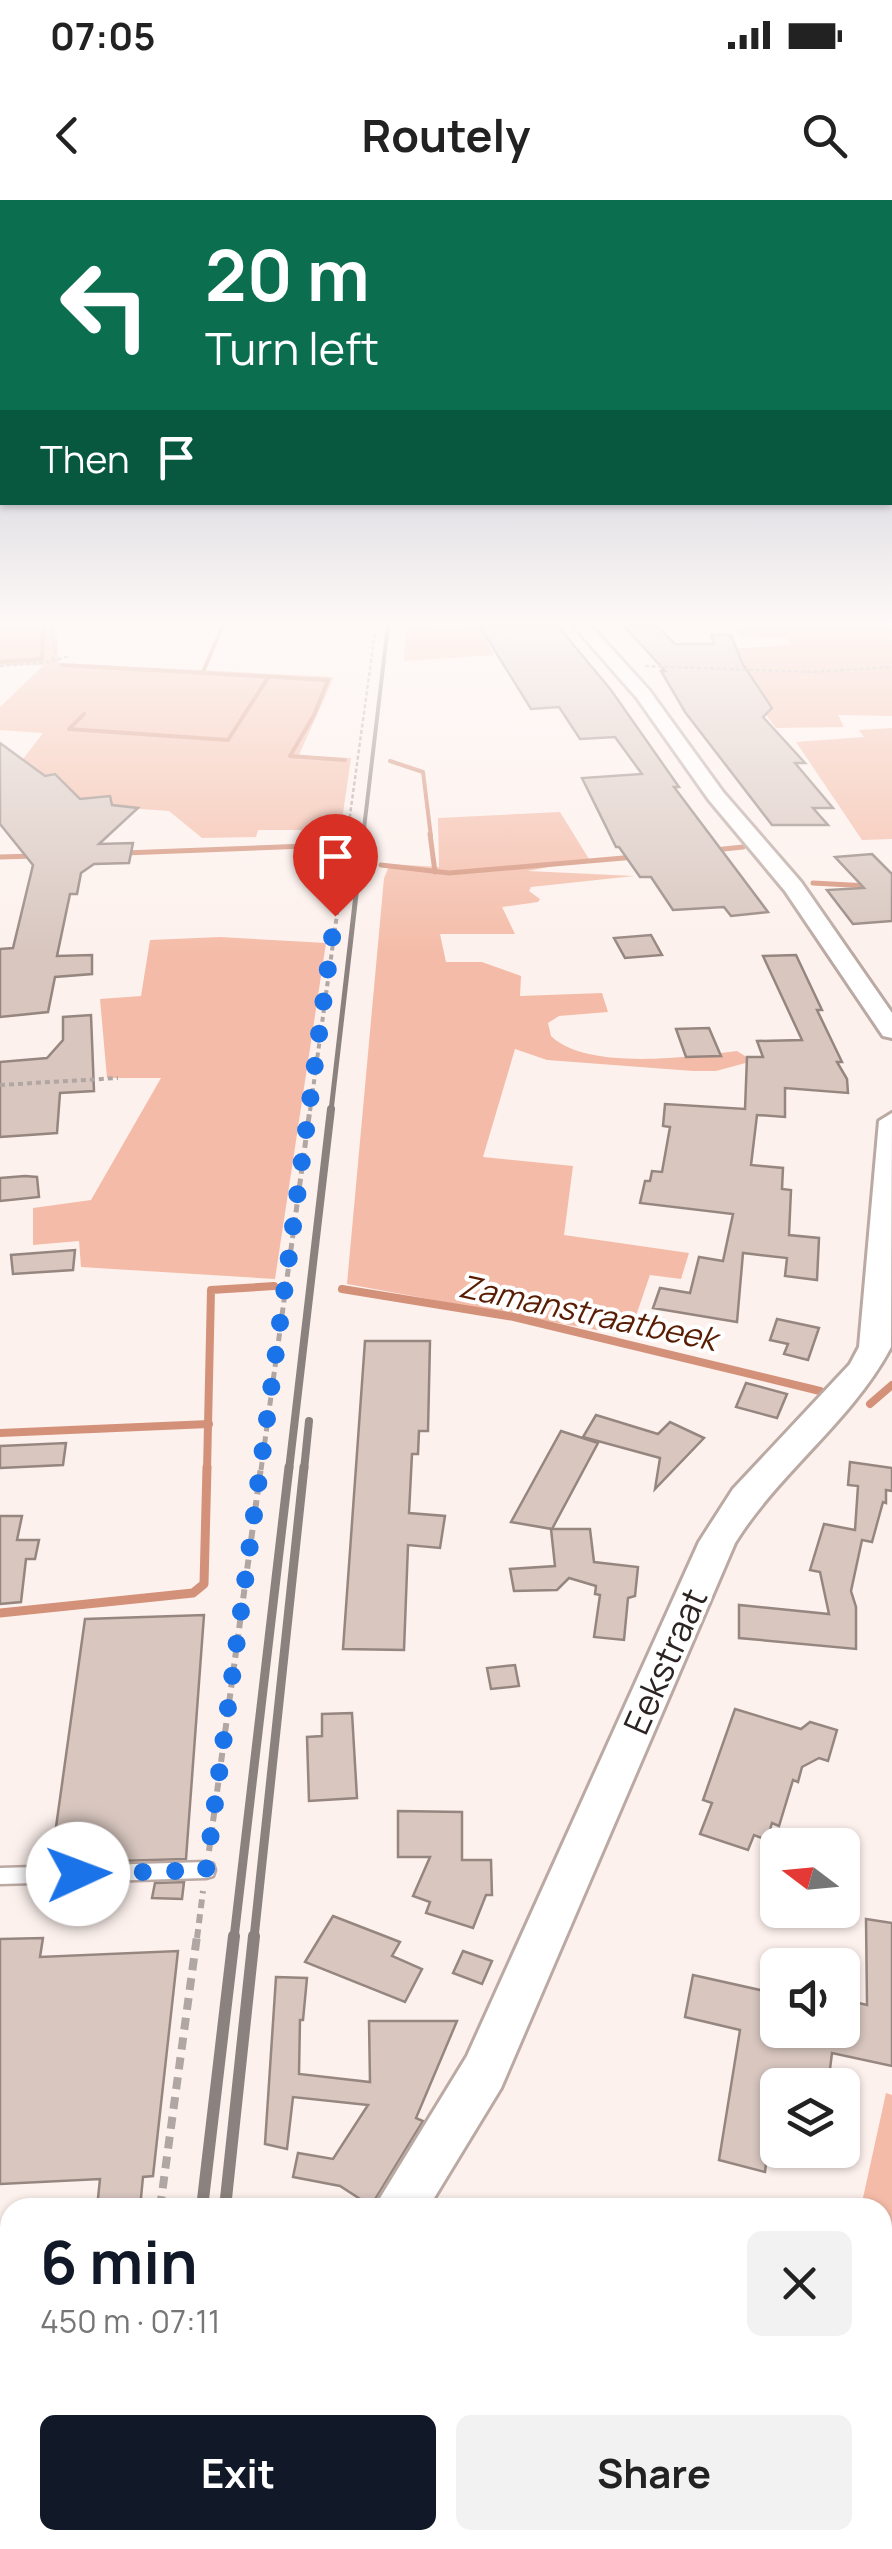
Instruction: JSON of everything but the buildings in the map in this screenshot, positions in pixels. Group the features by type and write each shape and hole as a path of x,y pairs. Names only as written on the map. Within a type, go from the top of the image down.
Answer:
{"street":[{"path":"672,735 716,796 793,887 892,1031"},
{"name":"Eekstraat","path":"405,2198 484,2072 718,1542 745,1498 863,1369 875,1347 892,1121"}],"lane":[{"path":"0,1876 206,1870"}],"path":[{"path":"161,2198 361,735"},
{"path":"0,1084 118,1078"}],"shaded area":[{"path":"42,735 308,735 298,757 351,758 337,855 311,851 301,830 258,830 256,837 202,838 169,811 83,805 20,763"},
{"path":"892,735 892,839 862,840 796,742"},
{"path":"560,812 589,859 528,871 634,876 531,887 529,891 540,899 538,902 502,907 515,934 440,934 446,962 482,962 521,976 520,996 602,993 608,1012 559,1016 548,1023 551,1036 568,1047 590,1054 642,1059 737,1051 753,1061 716,1071 693,1071 547,1060 515,1049 483,1157 573,1166 564,1235 689,1253 681,1279 650,1275 629,1336 347,1284 384,878 390,864 439,867 438,818"},
{"path":"220,937 326,943 275,1279 81,1267 79,1241 33,1245 33,1208 91,1200 161,1078 107,1078 100,999 141,996 150,940"},
{"path":"886,2093 892,2095 892,2198 863,2198"}],"waterway":[{"path":"150,735 228,740 231,735"},
{"path":"303,735 290,756 345,760"},
{"path":"390,761 423,772 431,837"},
{"path":"430,834 435,871"},
{"path":"124,853 307,846 311,851 337,855"},
{"path":"714,850 743,847"},
{"path":"0,857 35,856"},
{"path":"435,871 635,857"},
{"path":"381,865 435,871"},
{"path":"813,883 868,886"},
{"name":"Zamanstraatbeek","path":"208,1424 211,1290 274,1286"},
{"name":"Zamanstraatbeek","path":"342,1289 514,1317 820,1391"},
{"name":"Zamanstraatbeek","path":"870,1404 892,1385"},
{"path":"0,1433 208,1424"},
{"name":"Zamanstraatbeek","path":"207,1470 208,1424"},
{"name":"Zamanstraatbeek","path":"0,1613 193,1593 204,1584 207,1467"}],"railway":[{"path":"363,837 375,735"},
{"path":"331,1111 363,834"},
{"path":"289,1470 331,1109"},
{"path":"304,1470 309,1421"},
{"path":"234,1938 289,1467"},
{"path":"254,1938 304,1467"},
{"path":"203,2198 234,1936"},
{"path":"226,2198 254,1936"}],"route":[{"path":"78,1874 206,1870 335,916"}]}
